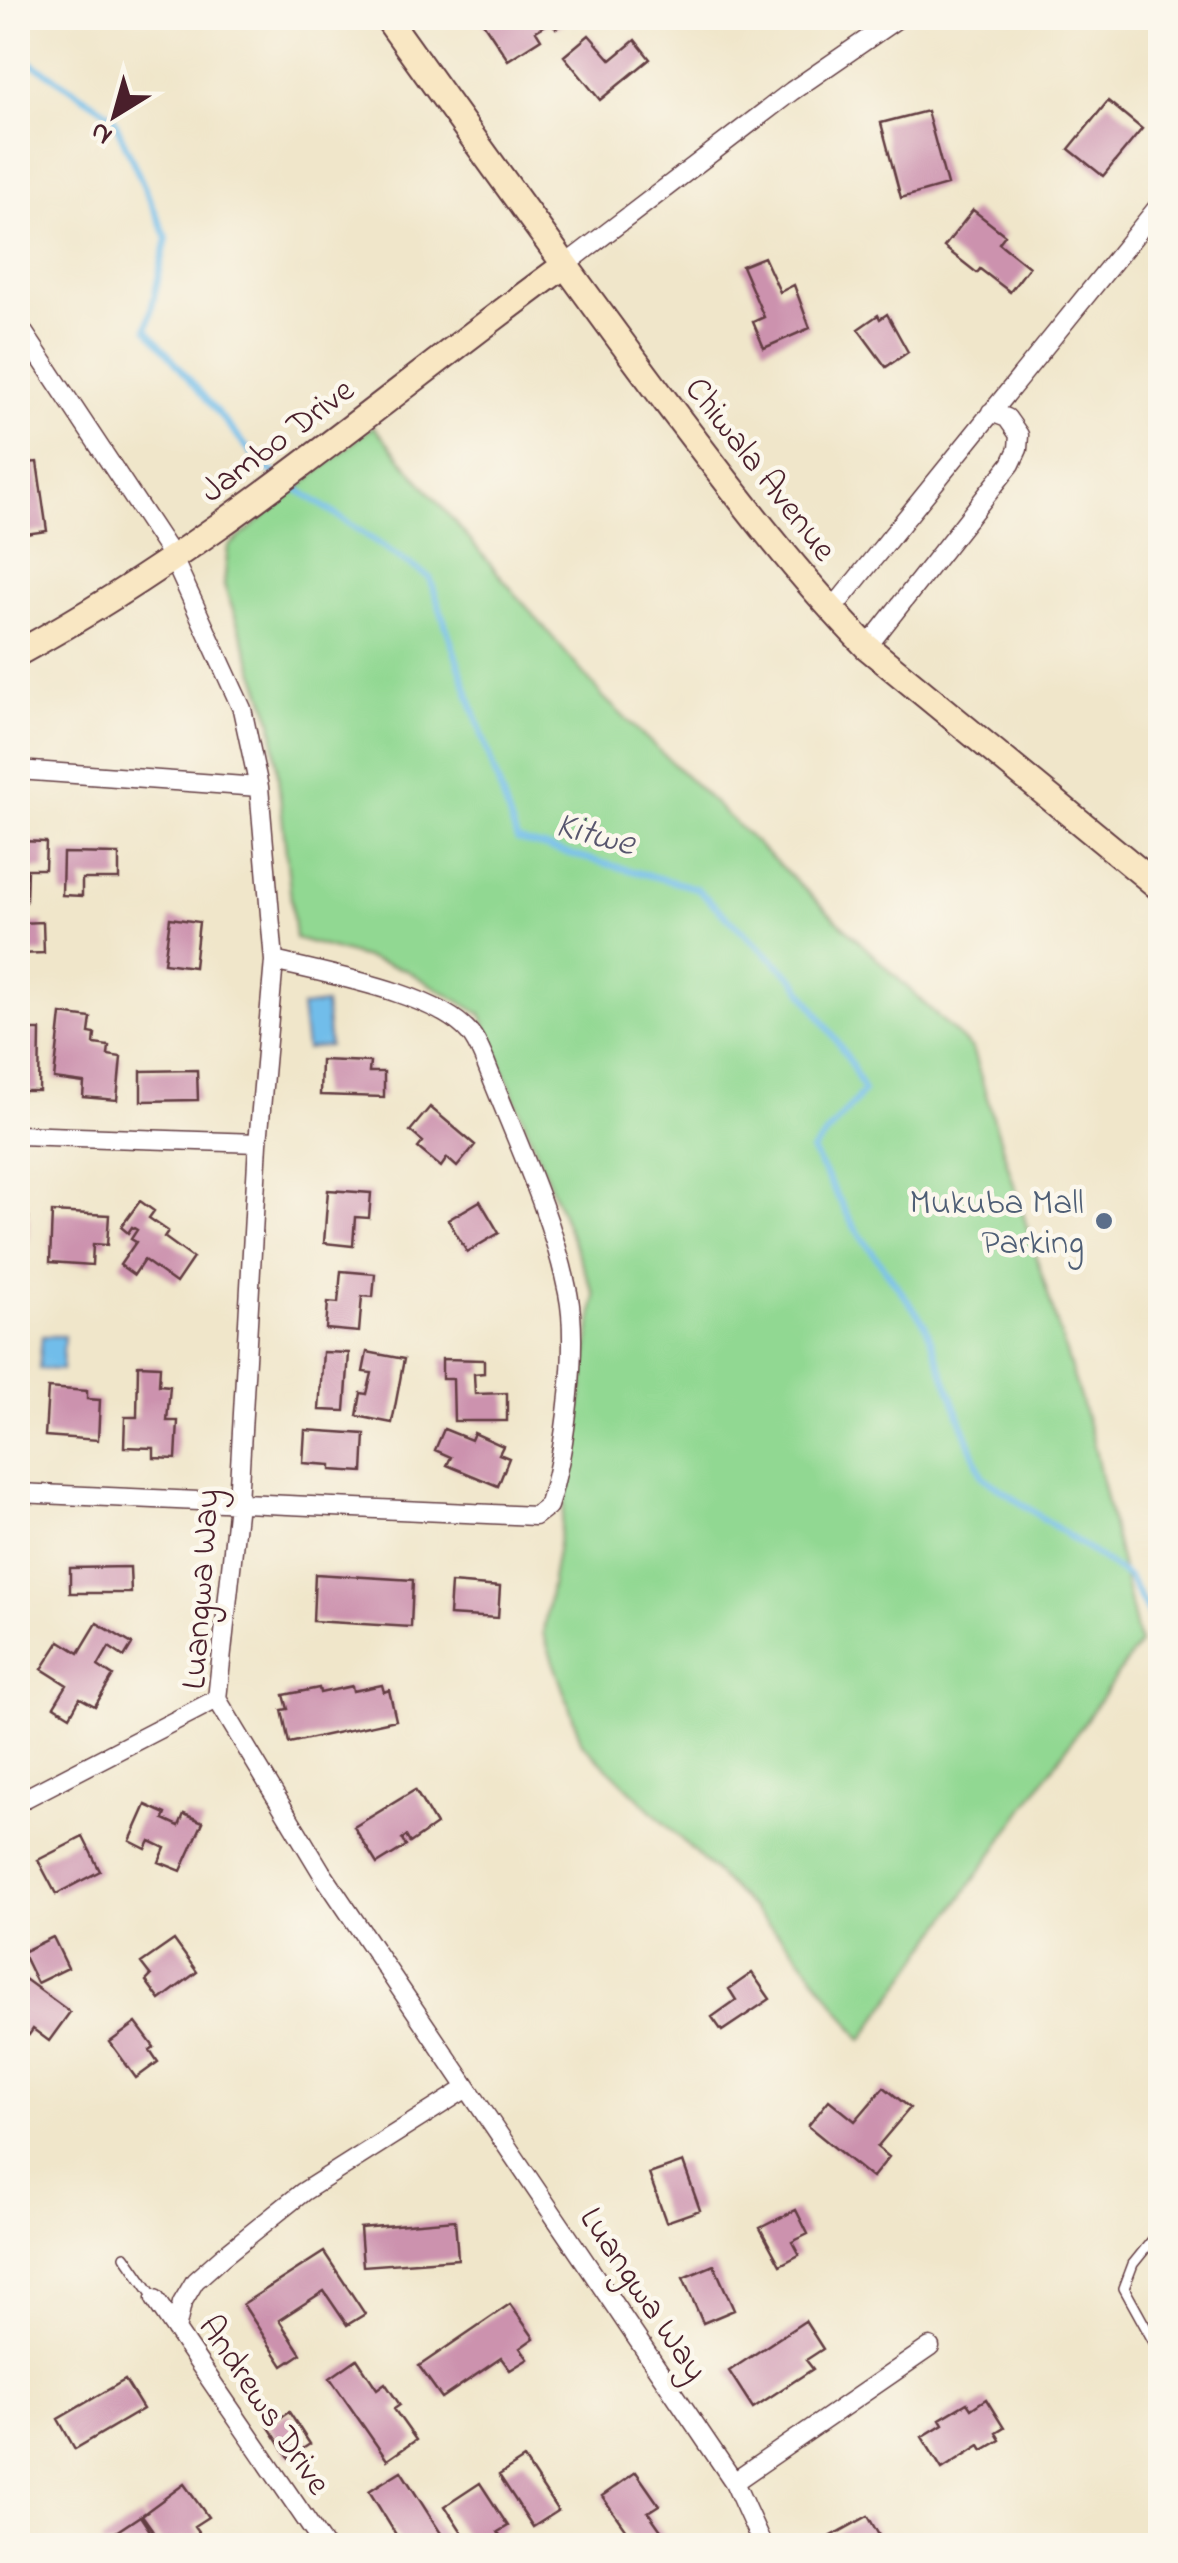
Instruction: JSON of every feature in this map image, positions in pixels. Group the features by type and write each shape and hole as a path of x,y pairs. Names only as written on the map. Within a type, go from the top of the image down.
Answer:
{"main road":[{"name":"Chiwala Avenue","path":"387,18 565,266 776,546 831,611 867,648 1160,888"},
{"name":"Jambo Drive","path":"18,653 71,624 264,496 565,266"}],"street":[{"path":"565,266 792,91 898,18"},
{"path":"831,611 1157,208"},
{"name":"Luangwa Way","path":"18,324 172,556 242,708 259,787 274,961 258,1143 238,1503 217,1699 322,1873 734,2482 763,2546"},
{"path":"867,648 1011,464 1018,450 1019,435 1007,418 991,412"},
{"path":"18,770 259,787"},
{"path":"18,1492 541,1514 550,1499 570,1366 569,1296 554,1240 472,1035 432,1006 274,961"},
{"path":"18,1135 258,1143"},
{"path":"18,1802 217,1699"},
{"path":"176,2330 182,2303 195,2281 222,2257 303,2192 467,2088"},
{"name":"Andrews Drive","path":"155,2299 324,2546"},
{"path":"734,2482 930,2347"}],"lane":[{"path":"1154,2238 1133,2264 1124,2288 1160,2353"},
{"path":"125,2256 155,2299"}],"green space":[{"path":"373,426 605,699 972,1049 1092,1437 1139,1644 862,2040 795,1950 582,1743 543,1633 595,1296 481,1014 404,969 295,938 272,720 224,585 228,547"}],"water":[{"path":"325,1004 329,1046 306,1049 301,1007"},
{"path":"42,1336 64,1336 62,1370 39,1369"}],"building":[{"path":"480,18 572,18 556,28 551,22 536,31 541,39 508,60"},
{"path":"589,35 611,60 635,40 650,59 600,100 564,56"},
{"path":"1108,101 1142,129 1103,176 1069,149"},
{"path":"927,111 947,185 901,198 881,123"},
{"path":"973,210 1005,235 999,243 1029,267 1010,292 944,247"},
{"path":"764,257 780,292 794,285 810,328 764,348 753,322 764,317 742,266"},
{"path":"887,314 908,352 886,367 858,329 878,315 880,319"},
{"path":"37,462 47,531 18,535 18,464"},
{"path":"18,841 46,842 45,869 27,869 26,902 18,902"},
{"path":"63,853 119,854 119,879 82,879 82,896 62,895"},
{"path":"170,918 199,922 194,967 164,963"},
{"path":"43,922 44,953 18,954 18,923"},
{"path":"61,1014 91,1018 89,1033 95,1034 94,1044 109,1046 108,1055 121,1057 117,1100 83,1097 84,1083 54,1079"},
{"path":"18,1030 40,1030 39,1091 18,1091"},
{"path":"321,1060 370,1062 369,1072 384,1072 384,1097 320,1095"},
{"path":"197,1070 198,1100 141,1101 141,1071"},
{"path":"430,1107 475,1145 457,1167 447,1158 441,1167 418,1148 423,1142 410,1131"},
{"path":"328,1190 371,1193 369,1218 355,1217 353,1246 324,1243"},
{"path":"140,1201 154,1211 149,1218 168,1231 164,1237 193,1258 176,1283 144,1260 134,1275 120,1265 136,1242 131,1239 137,1230 132,1227 128,1233 121,1227"},
{"path":"480,1201 499,1233 467,1252 448,1220"},
{"path":"52,1212 109,1215 107,1245 93,1244 92,1265 50,1262"},
{"path":"18,1216 29,1217 28,1244 18,1243"},
{"path":"341,1271 375,1274 373,1297 362,1296 359,1332 326,1329 328,1302 338,1303"},
{"path":"323,1352 349,1353 345,1411 319,1410"},
{"path":"367,1352 404,1359 392,1423 357,1416 361,1393 367,1394 372,1373 363,1372"},
{"path":"442,1359 484,1360 484,1373 474,1374 475,1394 507,1393 507,1421 454,1421 453,1379 442,1379"},
{"path":"138,1365 160,1366 159,1385 170,1386 167,1421 178,1421 176,1459 154,1458 154,1448 124,1447 125,1417 137,1417"},
{"path":"48,1388 87,1391 87,1399 100,1400 98,1440 45,1436"},
{"path":"444,1429 471,1440 474,1433 503,1446 499,1454 509,1458 498,1486 447,1465 451,1457 435,1450"},
{"path":"305,1430 365,1434 363,1472 303,1463"},
{"path":"130,1567 131,1593 70,1593 70,1568"},
{"path":"315,1574 413,1580 411,1627 313,1621"},
{"path":"451,1583 500,1587 498,1618 449,1615"},
{"path":"97,1623 132,1644 124,1657 109,1647 98,1666 113,1676 95,1706 80,1698 70,1716 54,1706 67,1685 42,1669 60,1641 79,1653"},
{"path":"382,1685 384,1692 389,1690 396,1720 289,1743 282,1710 288,1709 284,1695 319,1688 320,1693"},
{"path":"415,1790 436,1825 410,1843 406,1836 402,1839 406,1846 377,1864 354,1827"},
{"path":"146,1805 166,1814 164,1819 179,1826 184,1814 203,1822 181,1871 159,1862 165,1848 150,1841 146,1849 130,1841"},
{"path":"83,1837 100,1871 56,1894 38,1860"},
{"path":"53,1937 68,1968 37,1983 22,1952"},
{"path":"174,1940 197,1972 160,2000 146,1981 151,1976 141,1963"},
{"path":"752,1973 770,1999 722,2031 712,2017 736,2000 729,1989"},
{"path":"18,1974 70,2012 49,2041 33,2029 29,2035 18,2027"},
{"path":"136,2023 154,2047 150,2050 158,2062 136,2078 110,2042"},
{"path":"884,2087 910,2108 877,2147 889,2157 872,2178 808,2126 829,2100 855,2121"},
{"path":"683,2162 700,2210 666,2222 649,2174"},
{"path":"796,2210 808,2234 792,2242 799,2255 780,2265 760,2228"},
{"path":"455,2220 458,2259 363,2266 360,2228"},
{"path":"324,2252 365,2314 347,2325 324,2291 279,2320 301,2354 283,2366 243,2304"},
{"path":"714,2265 734,2310 703,2323 683,2278"},
{"path":"510,2304 534,2338 520,2348 528,2359 510,2370 501,2358 442,2398 419,2366"},
{"path":"805,2321 823,2349 806,2360 813,2369 753,2408 729,2371"},
{"path":"357,2359 377,2389 385,2383 400,2405 394,2409 416,2440 387,2460 330,2378"},
{"path":"125,2380 143,2409 75,2449 58,2419"},
{"path":"986,2399 1004,2428 996,2433 1000,2440 983,2450 980,2445 942,2469 922,2437 943,2424 940,2419 967,2403 971,2409"},
{"path":"289,2412 310,2444 289,2458 268,2426"},
{"path":"524,2459 558,2511 533,2527 499,2475"},
{"path":"401,2471 444,2538 431,2546 403,2546 369,2491"},
{"path":"636,2472 659,2505 648,2512 672,2546 637,2546 602,2496"},
{"path":"480,2483 508,2526 488,2546 471,2546 445,2506"},
{"path":"184,2484 208,2517 194,2526 200,2534 187,2543 184,2538 174,2546 164,2546 142,2515"},
{"path":"140,2516 160,2546 103,2546 101,2542"},
{"path":"868,2516 885,2546 835,2546 830,2537"}],"waterway":[{"name":"Kitwe","path":"18,54 112,115 167,238 147,329 261,464 276,474"},
{"name":"Kitwe","path":"290,484 430,578 517,840 696,888 795,980 848,1058 864,1091 812,1151 855,1228 925,1324 982,1476 1129,1578 1160,1634"}],"place":[{"name":"Mukuba Mall Parking","path":"1104,1221"}]}
